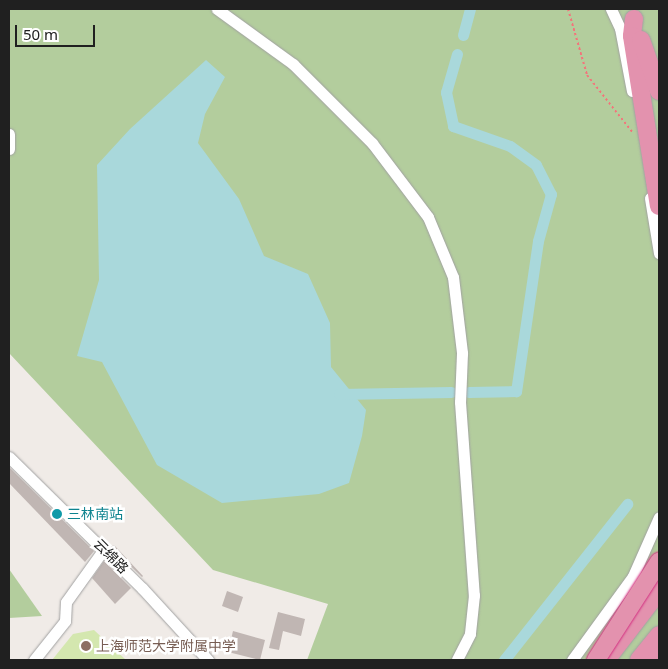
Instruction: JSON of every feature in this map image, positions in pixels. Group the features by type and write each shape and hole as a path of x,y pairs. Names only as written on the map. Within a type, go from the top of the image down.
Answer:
{"highway":[{"path":"632,14 659,91"},
{"path":"632,14 632,36 659,206"},
{"path":"596,660 609,637 657,574"},
{"path":"606,660 657,574"},
{"path":"640,660 659,634"},
{"path":"656,660 659,656"}],"street":[{"path":"217,9 293,64 372,143 428,217 454,277 462,353 460,402 474,595 470,634 457,660"},
{"path":"611,9 620,28 659,253"},
{"path":"9,134 9,149"},
{"name":"云绵路","path":"9,457 104,549 208,660"},
{"path":"572,660 633,576 659,517"},
{"path":"34,660 65,621 66,602 104,549"}],"path":[{"path":"568,9 587,75 641,143"}],"green space":[{"path":"9,9 659,9 659,660 307,660 328,604 213,570 9,353"},
{"path":"9,569 42,616 9,618"},
{"name":"上海师范大学附属中学","path":"94,630 126,660 52,660 73,634"}],"water":[{"path":"206,60 225,77 205,114 198,143 239,199 264,256 308,274 330,323 331,367 366,410 362,436 349,483 319,494 222,503 157,465 102,362 77,356 99,280 97,165 130,129"}],"building":[{"path":"9,467 94,551 85,562 9,483"},
{"path":"114,545 143,576 142,577 111,547"},
{"path":"104,561 131,588 115,604 92,578"},
{"path":"227,591 243,597 238,612 222,606"},
{"path":"278,612 305,619 301,636 283,631 279,650 269,648"},
{"path":"233,631 265,640 260,660 228,652"}],"waterway":[{"path":"463,35 470,9"},
{"path":"457,54 446,92 453,126 510,146 536,165 551,194 538,241 516,391 469,392"},
{"path":"339,394 451,392"},
{"path":"504,660 627,504"}],"place":[{"name":"三林南站","path":"57,514"},
{"name":"上海师范大学附属中学","path":"86,646"}]}
